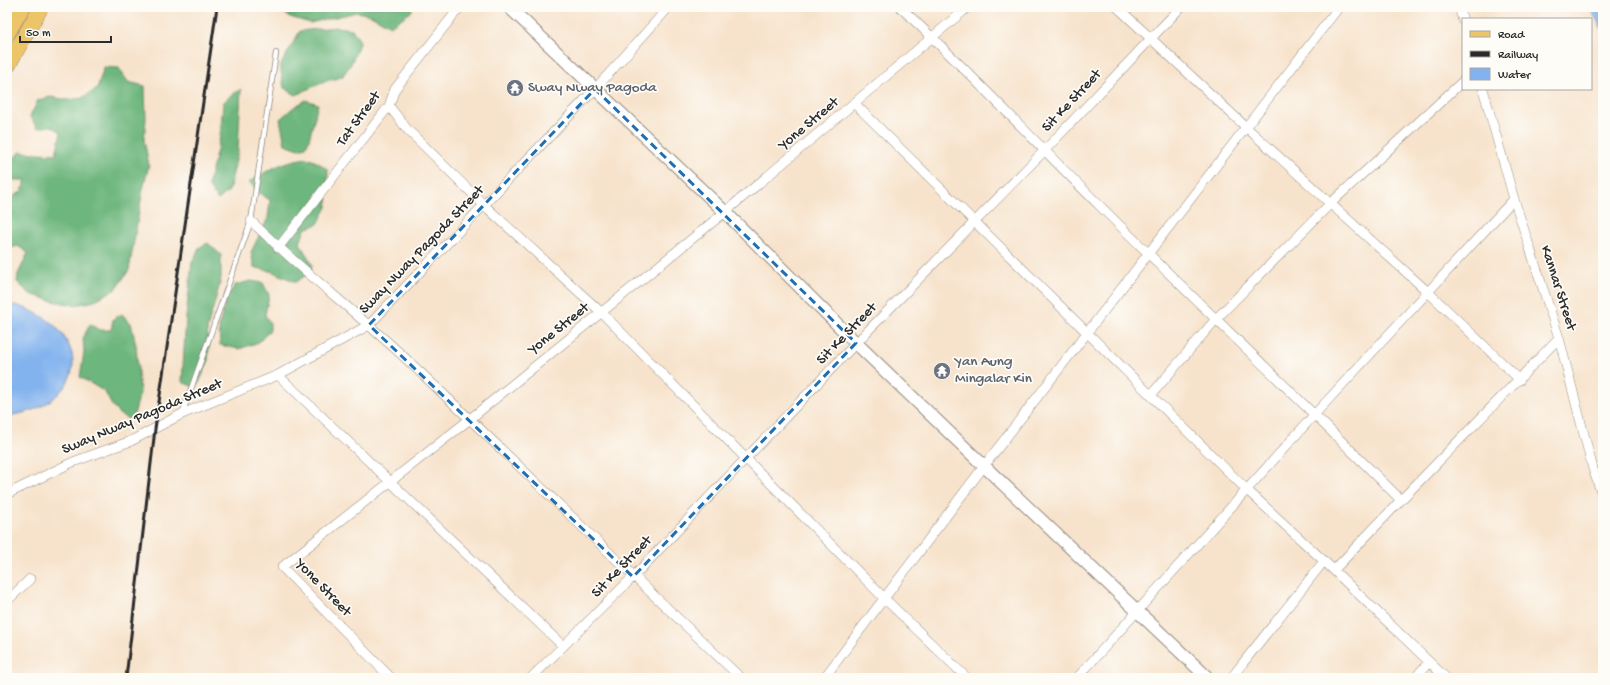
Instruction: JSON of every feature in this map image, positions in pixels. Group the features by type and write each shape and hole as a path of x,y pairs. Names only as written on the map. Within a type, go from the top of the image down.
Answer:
{"main road":[{"path":"7,34 24,7"},
{"path":"7,67 41,7"}],"street":[{"name":"Tat Street","path":"278,248 389,106 395,89 460,7"},
{"path":"508,7 725,212 856,343 1208,678"},
{"name":"Sway Nway Pagoda Street","path":"7,494 73,462 131,441 182,414 278,375 369,325 485,206 595,89 669,7"},
{"path":"900,7 932,37 1044,151 1315,414 1401,500"},
{"name":"Yone Street","path":"391,678 282,567 470,419 725,212 968,7"},
{"path":"1117,7 1247,128 1428,292 1520,380"},
{"name":"Sit Ke Street","path":"531,678 633,577 856,343 976,222 1181,7"},
{"path":"824,678 984,466 1247,128 1339,7"},
{"path":"1459,7 1462,18"},
{"path":"7,34 21,42"},
{"path":"1152,395 1216,319 1331,203 1462,82"},
{"name":"Kannar Street","path":"1483,90 1514,199 1559,338 1593,469 1603,497"},
{"path":"854,104 1088,332 1247,490 1334,570 1446,678"},
{"path":"389,106 407,129 485,206 601,312 885,599 967,678"},
{"path":"1077,678 1136,610 1514,199"},
{"path":"251,221 278,248 369,325 470,419 633,577 741,678"},
{"path":"1334,570 1520,380 1559,338"},
{"path":"278,375 563,646"},
{"path":"1231,678 1324,561"},
{"path":"7,601 30,579"},
{"path":"1415,678 1429,662"}],"lane":[{"path":"182,414 251,221 276,53"}],"highlighted area":[{"path":"595,89 856,343 633,577 369,325"}],"green space":[{"path":"275,7 413,7 411,12 390,26 371,15 357,12 310,23 290,17"},
{"path":"336,27 352,29 360,41 351,64 342,77 323,82 296,95 284,88 280,66 300,31"},
{"path":"104,67 119,68 128,82 145,86 146,119 144,140 149,165 143,189 129,270 116,289 91,302 74,305 52,301 30,294 17,282 18,274 28,253 18,246 7,249 7,200 21,192 26,180 13,180 7,164 20,152 56,154 61,132 51,126 37,128 30,117 38,100 51,97 68,100 82,98 97,89"},
{"path":"241,89 238,151 229,191 218,200 208,186 220,137 223,103"},
{"path":"306,100 318,104 309,140 306,147 299,149 285,144 280,119 294,107"},
{"path":"307,158 319,163 328,170 327,207 318,224 305,229 300,243 312,264 311,272 296,282 273,272 254,267 251,252 268,218 270,200 259,193 249,182 277,166 298,159"},
{"path":"208,243 221,255 221,278 207,329 209,346 208,362 199,383 194,387 182,382 186,317 192,262 200,247"},
{"path":"251,281 263,283 269,295 265,315 270,323 270,330 259,342 239,349 220,345 219,325 227,297 235,285"},
{"path":"122,314 131,323 136,345 140,393 134,415 128,419 119,414 111,404 105,392 80,377 84,352 83,338 90,324 100,330 111,330 113,319"}],"water":[{"path":"1589,7 1603,7 1603,30"},
{"path":"15,305 36,313 55,326 69,346 73,364 72,372 68,380 57,395 50,401 34,410 7,416 7,306"}],"railway":[{"path":"126,678 155,429 217,7"}],"place":[{"name":"Sway Nway Pagoda","path":"515,88"},
{"name":"Yan Aung Mingalar Kin","path":"942,371"}]}
